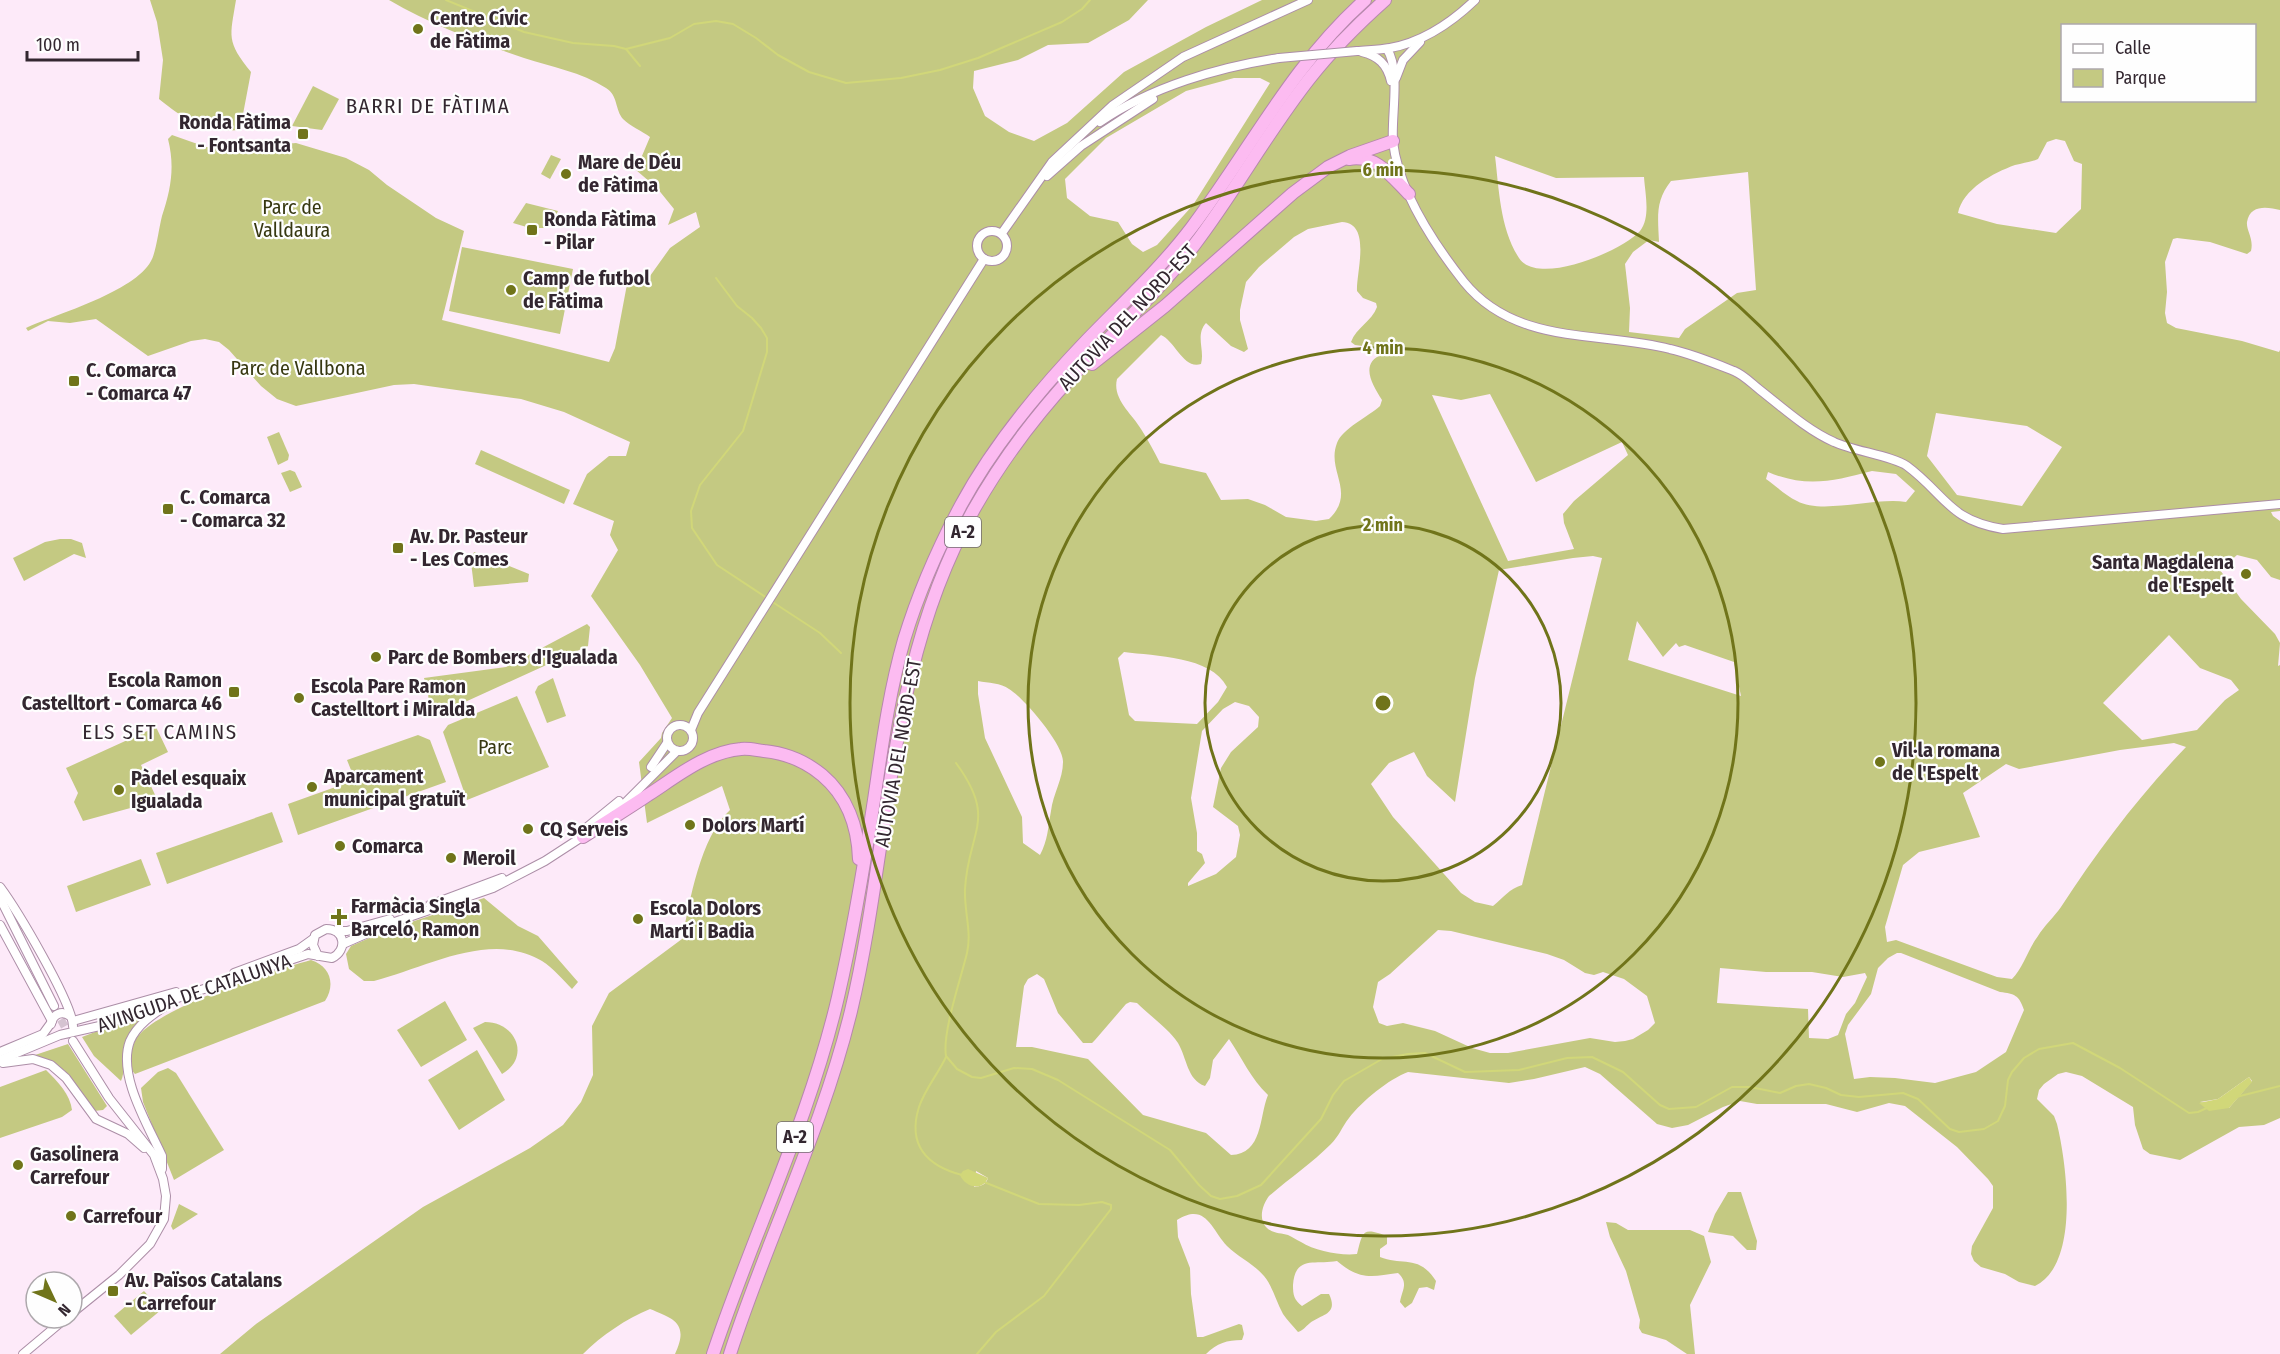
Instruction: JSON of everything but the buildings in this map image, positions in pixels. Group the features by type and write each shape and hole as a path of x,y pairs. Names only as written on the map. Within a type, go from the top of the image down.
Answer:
{"highway":[{"name":"AUTOVIA DEL NORD-EST","path":"713,1354 820,1066 838,999 855,913 884,735 900,657 923,588 960,507 988,460 1018,418 1058,371 1175,248 1298,72 1329,35 1365,0"},
{"name":"AUTOVIA DEL NORD-EST","path":"730,1354 753,1287 829,1089 849,1016 872,906 901,717 917,647 954,548 989,484 1024,433 1073,375 1186,256 1311,77 1344,39 1385,0"},
{"path":"1073,375 1094,363 1156,313 1293,193 1334,164 1393,141"},
{"path":"1334,164 1357,158 1372,161 1388,172 1409,194"},
{"path":"582,837 687,769 711,757 740,749 776,752 797,759 828,780 850,812 858,844 855,913"}],"street":[{"path":"1002,233 1056,158 1113,105 1183,57 1308,0"},
{"path":"1393,90 1403,60 1426,37 1445,25 1475,0"},
{"path":"1056,158 1108,117 1142,98 1229,68 1280,58 1387,49 1426,37"},
{"path":"1387,49 1394,68 1393,141 1397,166 1409,194 1446,258 1467,285 1490,305 1515,320 1542,330 1670,349 1738,372 1805,425 1833,442 1905,465 1958,514 1984,526 2003,529 2280,504"},
{"path":"1357,51 1377,58 1385,66 1389,71 1393,90"},
{"path":"1029,193 1090,139 1134,110 1181,84"},
{"path":"990,230 1002,233 1008,247 1004,256 995,261 984,259 977,246 980,236 990,230"},
{"path":"688,728 984,259"},
{"path":"343,944 386,926 493,888 545,861 620,808 676,751 685,750 691,745 693,738 688,728 676,725 669,729 666,736 668,743 676,751"},
{"path":"336,931 341,937 342,949 336,957 328,959 318,956 313,948 313,939 316,933 322,930 329,928 336,931 347,931 392,918 500,879 540,860 616,804 657,760 668,743"},
{"path":"0,887 20,917 71,1012 71,1036 109,1098 154,1155 162,1176 166,1196 164,1219 155,1237 141,1255 84,1303"},
{"path":"0,898 54,1006"},
{"path":"0,908 13,927"},
{"path":"0,925 52,1022 53,1031 60,1035 71,1036"},
{"name":"AVINGUDA DE CATALUNYA","path":"72,1019 129,1007 207,983 299,949 313,939"},
{"name":"AVINGUDA DE CATALUNYA","path":"71,1036 308,954 318,956"},
{"path":"162,1176 162,1156 129,1077 126,1055 131,1039 142,1024 154,1013 183,996"},
{"path":"0,1052 43,1034 54,1016 61,1013 72,1019"},
{"path":"0,1062 60,1035"},
{"path":"0,1062 33,1059 51,1065 66,1078 96,1119 128,1134 154,1155"},
{"path":"24,1354 52,1330"}],"green space":[{"path":"150,0 236,0 232,38 237,53 251,72 240,130 217,129 196,124 159,99 163,60 157,22"},
{"path":"389,0 1148,0 1129,20 1088,43 1048,45 1018,60 974,71 973,88 985,116 1009,132 1034,141 1067,123 1124,72 1206,27 1262,0 2280,0 2280,210 2260,208 2249,216 2247,222 2252,246 2251,251 2247,254 2210,242 2173,239 2165,262 2167,292 2165,313 2167,323 2176,328 2242,341 2279,352 2280,350 2280,511 2271,512 2280,521 2280,580 2271,577 2257,560 2237,555 2220,570 2241,599 2275,634 2280,643 2278,666 2280,665 2280,1118 2264,1125 2239,1127 2180,1160 2150,1154 2143,1149 2135,1125 2133,1107 2082,1076 2066,1072 2058,1074 2044,1084 2039,1090 2037,1099 2054,1116 2057,1124 2064,1164 2067,1212 2059,1257 2049,1274 2035,1286 1981,1267 1974,1261 1971,1254 1972,1246 1993,1208 1993,1186 1957,1147 1905,1106 1889,1103 1857,1112 1826,1104 1757,1104 1740,1101 1688,1125 1672,1128 1657,1124 1600,1074 1585,1067 1509,1083 1408,1072 1384,1085 1361,1105 1331,1144 1269,1196 1263,1207 1262,1215 1266,1227 1271,1230 1288,1235 1313,1248 1336,1253 1357,1254 1363,1236 1368,1232 1387,1236 1387,1244 1380,1249 1380,1257 1417,1264 1430,1273 1436,1281 1434,1290 1427,1287 1419,1288 1412,1303 1405,1308 1400,1302 1404,1283 1398,1273 1366,1276 1352,1271 1337,1261 1308,1263 1298,1269 1295,1276 1293,1289 1296,1299 1302,1306 1321,1294 1329,1294 1332,1306 1327,1313 1298,1332 1283,1314 1264,1276 1227,1246 1207,1220 1195,1214 1177,1220 1178,1237 1190,1268 1197,1337 1239,1324 1242,1325 1244,1334 1242,1340 1222,1343 1206,1354 675,1354 681,1336 680,1329 673,1320 650,1309 615,1328 583,1354 220,1354 256,1324 423,1207 530,1148 563,1125 581,1102 593,1075 592,1026 609,993 682,939 704,853 711,836 730,810 722,786 647,823 639,762 661,738 672,718 640,665 591,596 618,550 610,535 614,521 573,504 587,474 609,456 626,456 630,442 564,412 521,399 414,384 394,385 296,406 277,399 261,386 219,342 205,339 191,341 148,356 96,319 70,323 48,321 28,331 26,328 113,292 142,272 151,261 170,187 172,169 168,139 172,135 206,147 241,148 296,143 346,158 369,170 436,218 464,231 442,320 609,362 615,348 628,279 650,276 670,248 700,227 696,212 668,225 674,209 657,188 636,170 650,137 623,119 613,95 606,88 576,74 524,58 438,25","holes":["1234,78 1260,78 1270,83 1193,205 1157,245 1143,252 1132,244 1118,222 1090,216 1067,198 1065,179 1106,138 1186,91","2056,139 2065,141 2074,161 2082,164 2081,209 2056,233 1997,224 1958,213 1966,196 1980,183 2006,168 2038,159 2047,142","1495,156 1556,178 1644,177 1646,205 1643,225 1640,231 1616,248 1580,263 1543,269 1529,266 1519,258 1504,222","1748,172 1756,290 1737,293 1685,329 1679,338 1629,332 1630,308 1625,264 1633,252 1649,240 1659,242 1660,202 1671,181","1342,222 1351,225 1357,231 1360,240 1357,291 1363,298 1376,303 1377,307 1351,342 1355,345 1378,348 1383,354 1371,363 1370,368 1372,381 1382,400 1380,406 1344,433 1337,443 1335,463 1341,500 1329,519 1316,521 1286,517 1265,505 1248,499 1221,500 1206,473 1160,463 1144,433 1120,400 1116,386 1117,379 1161,335 1185,359 1195,365 1201,364 1201,332 1206,323 1231,346 1244,352 1248,349 1240,320 1246,282 1259,267 1294,237 1308,229","1490,394 1536,482 1622,442 1628,455 1574,501 1563,514 1574,549 1508,561 1432,395 1461,400","1936,413 2027,426 2062,447 2022,506 1957,495 1927,456","1872,471 1896,474 1915,491 1906,502 1820,506 1797,501 1766,479 1768,472 1795,480 1832,480","1593,556 1602,558 1522,885 1510,891 1493,906 1475,902 1461,893 1393,817 1371,784 1389,763 1414,752 1427,776 1455,802 1475,678 1499,570 1573,558","1637,621 1663,657 1676,643 1679,647 1685,645 1734,662 1741,696 1628,660","2169,635 2200,668 2231,680 2239,690 2225,700 2197,730 2142,740 2103,703","1124,652 1196,663 1209,669 1227,687 1218,702 1197,724 1135,721 1129,715 1118,658","978,681 1002,686 1016,694 1042,722 1062,754 1061,774 1040,855 1023,843 1022,817 985,738","1235,702 1249,706 1259,717 1258,727 1231,752 1221,768 1213,807 1238,826 1240,835 1236,857 1216,874 1188,886 1205,863 1202,854 1197,851 1197,833 1191,798 1202,731 1223,709","2174,743 2186,747 2104,844 2061,907 2040,932 2012,979 1997,977 1896,940 1887,942 1885,927 1903,865 1919,852 1980,837 1963,793 2006,764 2019,769 2120,750","1438,930 1451,931 1547,954 1564,960 1585,973 1594,975 1603,972 1624,979 1647,996 1655,1023 1648,1030 1625,1041 1615,1042 1590,1038 1508,1053 1490,1053 1472,1048 1435,1031 1403,1023 1387,1026 1379,1023 1373,1007 1378,982 1390,974","1901,953 2013,995 2018,998 2024,1010 2006,1052 1976,1072 1935,1083 1895,1078 1854,1079 1845,1034 1848,1025 1871,994 1878,968 1888,958","1720,968 1766,972 1812,972 1843,977 1865,973 1867,977 1855,1003 1846,1014 1838,1035 1828,1039 1809,1038 1808,1009 1717,1003","1037,974 1044,979 1058,1013 1083,1043 1092,1043 1126,1004 1137,1003 1174,1038 1194,1079 1205,1086 1210,1078 1213,1060 1229,1039 1268,1095 1258,1133 1249,1148 1231,1155 1206,1133 1143,1115 1088,1059 1032,1047 1016,1047 1024,986 1028,979","2249,1077 2252,1081 2229,1108 2200,1102 2218,1099","976,1171 988,1178 981,1186 974,1187"]},
{"path":"313,86 339,99 322,130 292,126"},
{"path":"551,155 561,159 550,179 541,174"},
{"path":"526,203 558,211 549,228 530,228 513,223"},
{"name":"Camp de futbol de Fàtima","path":"462,247 573,269 560,334 449,311"},
{"path":"279,432 289,455 288,460 278,465 267,437"},
{"path":"481,450 570,490 564,504 475,464"},
{"path":"290,470 295,472 302,487 290,492 281,473"},
{"path":"71,539 82,543 86,558 74,554 24,581 13,558 45,542"},
{"path":"474,552 529,574 528,582 474,587 471,562"},
{"path":"587,624 590,627 588,646 443,712 430,704 424,678 506,667"},
{"path":"553,678 566,716 547,723 535,692 538,686"},
{"name":"Parc","path":"517,696 549,767 467,800 443,732 448,725"},
{"path":"156,727 168,752 141,765 157,799 83,821 74,802 78,793 66,768"},
{"name":"Parc","path":"418,735 430,740 446,782 298,835 288,804 355,780 347,760"},
{"path":"272,812 283,842 167,884 156,853"},
{"path":"141,859 151,885 76,912 67,886"},
{"path":"484,898 518,926 538,936 578,982 572,989 542,961 522,952 501,949 458,954 374,981 364,981 349,969 346,954 351,946 390,929"},
{"path":"311,960 323,967 329,976 330,988 325,1001 135,1074 132,1070 131,1053 136,1039 147,1027 166,1015 216,992"},
{"path":"445,1001 467,1040 421,1067 397,1030"},
{"path":"144,1015 125,1043 121,1081 94,1056 82,1037"},
{"path":"485,1022 505,1028 516,1042 518,1050 516,1059 511,1067 502,1074 473,1028"},
{"path":"68,1044 107,1106 103,1110 94,1111 65,1071 49,1060 32,1056"},
{"path":"477,1050 505,1100 459,1130 428,1080"},
{"path":"168,1068 176,1073 224,1150 174,1180 143,1102 141,1088 158,1072"},
{"path":"46,1070 66,1093 72,1110 62,1117 0,1138 0,1087"},
{"path":"1728,1192 1741,1192 1757,1241 1756,1250 1747,1250 1733,1236 1708,1232"},
{"path":"179,1204 198,1214 173,1230 171,1226"},
{"path":"1606,1222 1616,1223 1628,1230 1690,1230 1704,1236 1711,1262 1690,1305 1695,1354 1687,1354 1666,1340 1642,1333 1626,1271 1610,1237"},
{"path":"144,1291 161,1310 131,1335 114,1316"}],"shaded area":[{"path":"2249,1077 2252,1082 2229,1108 2209,1111 2199,1103 2218,1099"},
{"path":"968,1169 988,1178 982,1185 969,1185 960,1175"}],"waterway":[{"path":"446,0 524,32 573,43 626,49 670,38 694,24 716,21 733,24 778,55 809,72 846,83 901,78 940,70 978,58 1062,22 1082,9 1090,0"},
{"path":"626,49 640,66"},
{"path":"716,278 737,306 761,328 767,338 767,352 743,431 700,485 691,511 692,528 717,565 767,598"},
{"path":"771,601 820,633 841,653"},
{"path":"956,763 969,782 976,799 978,813 965,889 967,953 949,1020 946,1056 957,1069 972,1077 981,1078 1014,1068 1032,1069 1058,1080 1170,1150 1199,1185 1211,1196 1220,1199 1237,1196 1261,1185 1321,1119 1333,1095 1344,1081 1382,1059 1408,1054 1425,1053 1465,1072 1519,1070 1567,1058 1592,1057 1623,1072 1660,1105 1669,1109 1696,1107 1732,1087 1750,1087 1780,1093 1796,1086 1809,1084 1841,1095 1859,1097 1903,1093 1918,1099 1950,1129 1959,1132 1984,1129 1998,1121 2005,1106 2008,1080 2024,1058 2039,1049 2073,1043 2120,1068 2189,1113 2209,1107"},
{"path":"946,1057 919,1107 916,1132 918,1143 930,1160 962,1175"},
{"path":"2236,1097 2280,1086"},
{"path":"977,1354 996,1332 1044,1296 1111,1209 1111,1205 1102,1202 1079,1205 1039,1204 984,1182"}],"tunnel":[{"path":"55,1009 71,1038"}],"place":[{"name":"Centre Cívic de Fàtima","path":"418,29"},
{"name":"Ronda Fàtima - Fontsanta","path":"303,134"},
{"name":"Mare de Déu de Fàtima","path":"566,174"},
{"name":"Ronda Fàtima - Pilar","path":"532,230"},
{"name":"Camp de futbol de Fàtima","path":"511,290"},
{"name":"C. Comarca - Comarca 47","path":"74,381"},
{"name":"C. Comarca - Comarca 32","path":"168,509"},
{"name":"Av. Dr. Pasteur - Les Comes","path":"398,548"},
{"name":"Santa Magdalena de l'Espelt","path":"2246,574"},
{"name":"Parc de Bombers d'Igualada","path":"376,657"},
{"name":"Escola Ramon Castelltort - Comarca 46","path":"234,692"},
{"name":"Escola Pare Ramon Castelltort i Miralda","path":"299,698"},
{"name":"Vil·la romana de l'Espelt","path":"1880,762"},
{"name":"Aparcament municipal gratuït","path":"312,787"},
{"name":"Pàdel esquaix Igualada","path":"119,790"},
{"name":"Dolors Martí","path":"690,825"},
{"name":"CQ Serveis","path":"528,829"},
{"name":"Comarca","path":"340,846"},
{"name":"Meroil","path":"451,858"},
{"name":"Farmàcia Singla Barceló, Ramon","path":"339,917"},
{"name":"Escola Dolors Martí i Badia","path":"638,919"},
{"name":"Gasolinera Carrefour","path":"18,1165"},
{"name":"Carrefour","path":"71,1216"},
{"name":"Av. Països Catalans - Carrefour","path":"113,1291"}],"district":[{"name":"BARRI DE FÀTIMA","path":"428,106"},
{"name":"ELS SET CAMINS","path":"160,732"}],"park label":[{"name":"Parc de Valldaura","path":"292,218"},
{"name":"Parc de Vallbona","path":"298,368"}]}
